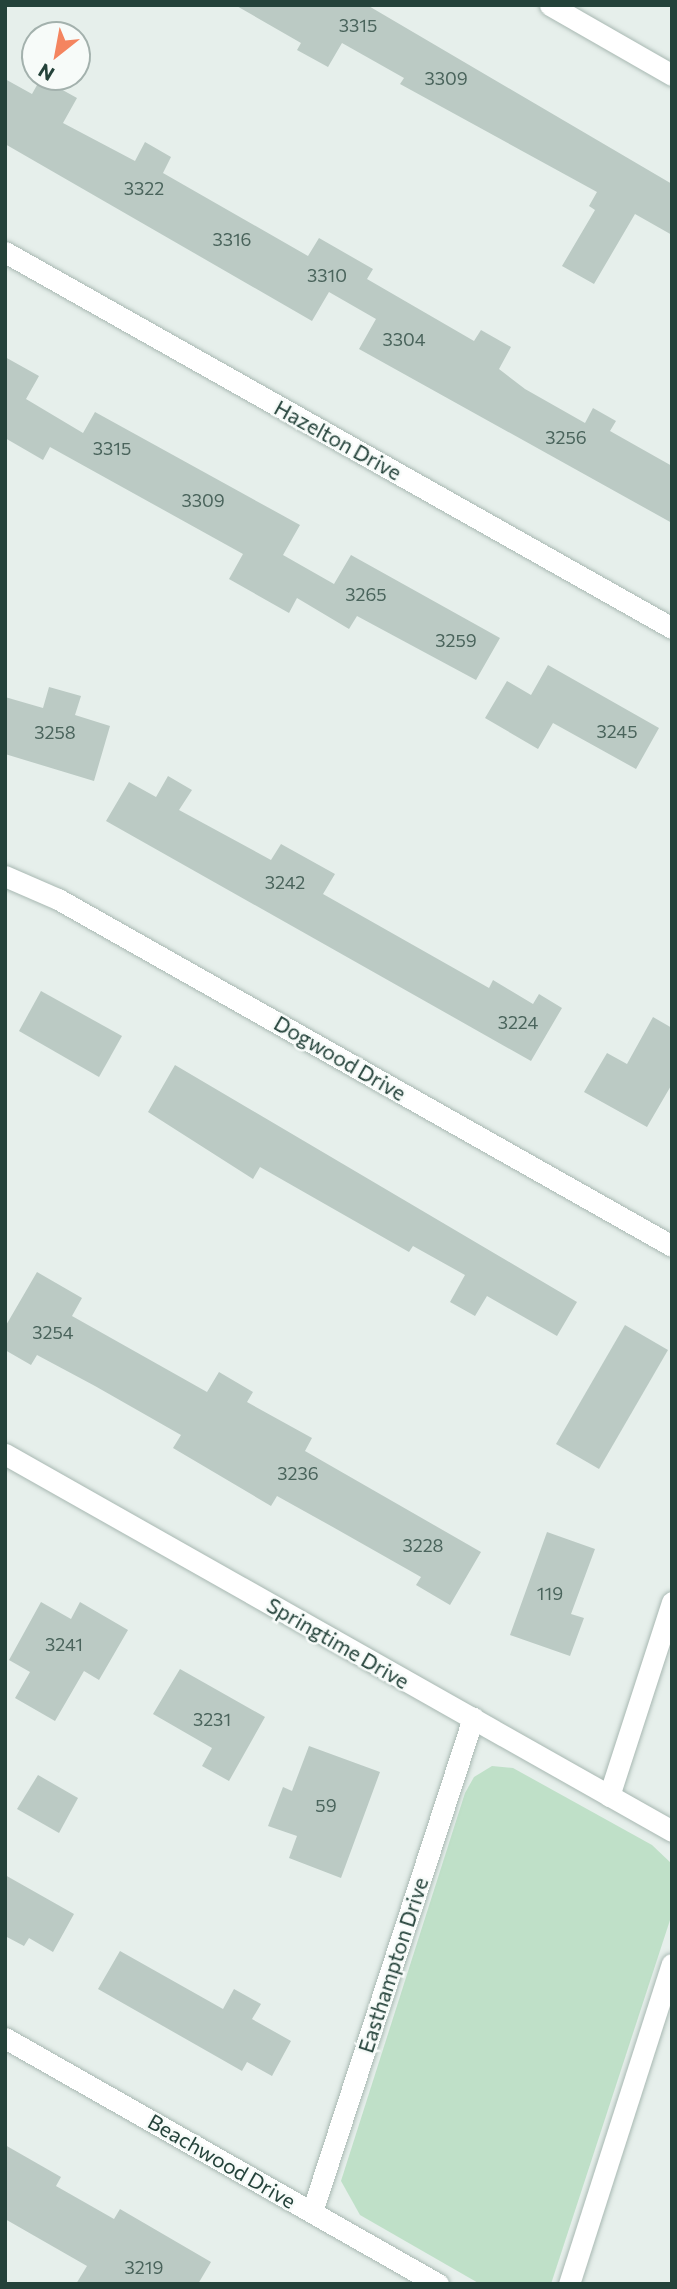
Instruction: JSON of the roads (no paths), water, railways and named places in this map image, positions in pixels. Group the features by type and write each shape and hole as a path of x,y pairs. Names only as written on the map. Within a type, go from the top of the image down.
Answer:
{"street":[{"path":"550,5 672,75"},
{"name":"Hazelton Drive","path":"5,252 672,628"},
{"name":"Dogwood Drive","path":"5,876 58,899 672,1246"},
{"name":"Springtime Drive","path":"5,1454 672,1831"},
{"path":"608,1796 672,1602"},
{"name":"Easthampton Drive","path":"313,2212 472,1718"},
{"path":"569,2284 672,1964"},
{"name":"Beachwood Drive","path":"5,2038 435,2283"}]}
